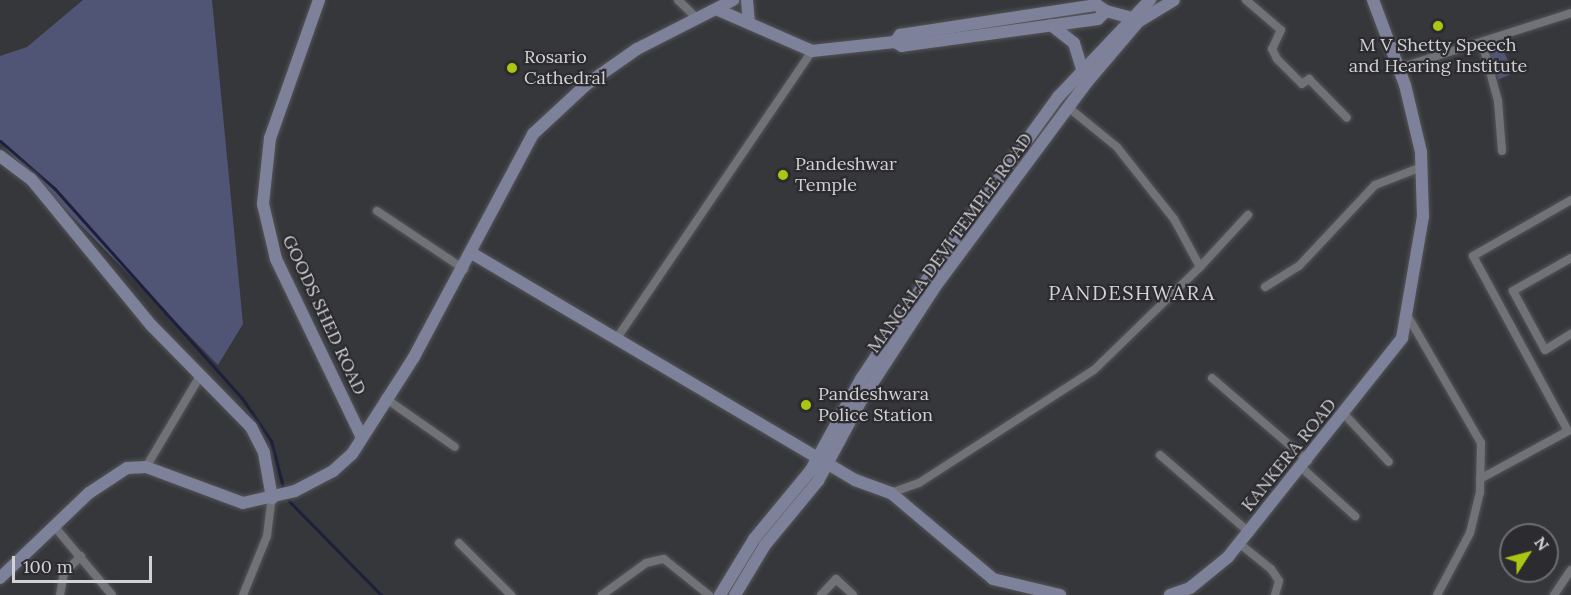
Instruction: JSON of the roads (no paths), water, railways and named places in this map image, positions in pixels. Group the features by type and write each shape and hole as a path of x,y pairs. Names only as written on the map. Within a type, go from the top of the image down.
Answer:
{"street":[{"name":"GOODS SHED ROAD","path":"319,0 270,138 263,204 276,259 360,436"},
{"path":"678,0 698,19"},
{"path":"0,578 109,476 146,467 211,495 243,502 272,498 326,476 352,454 360,436 414,357 473,254 533,134 587,84 637,49 733,0"},
{"path":"747,0 749,23"},
{"name":"MANGALA DEVI TEMPLE ROAD","path":"735,595 823,460 944,254 1082,69 1150,6 1174,0"},
{"path":"1246,0 1281,30 1272,49 1277,59 1302,84 1310,79 1347,118"},
{"name":"KANKERA ROAD","path":"1170,595 1190,588 1250,533 1345,415 1402,338 1423,217 1422,167 1398,68 1373,0"},
{"path":"895,42 900,35 1097,5 1106,11 1134,19"},
{"path":"716,9 812,51 895,42 902,46 1051,26 1098,19 1106,11"},
{"path":"1398,68 1571,13"},
{"name":"MANGALA DEVI TEMPLE ROAD","path":"852,408 937,284 1134,19"},
{"path":"1051,26 1074,43 1082,69"},
{"path":"1482,42 1498,101 1502,151"},
{"path":"617,338 812,51"},
{"path":"1069,108 1117,147 1174,219 1200,267"},
{"path":"0,156 31,179 200,376 251,426 264,453 272,498 267,536 243,595"},
{"path":"1265,287 1293,271 1375,184 1422,167"},
{"path":"1480,479 1568,431 1473,256 1571,200"},
{"path":"377,211 464,269"},
{"path":"891,493 919,483 1094,370 1200,267 1248,215"},
{"path":"473,254 855,480 891,493 993,579 1060,595"},
{"path":"1571,258 1513,291 1545,350 1571,334"},
{"path":"1405,313 1481,443 1480,479 1470,533 1437,595"},
{"path":"146,467 200,376"},
{"path":"1212,378 1305,465 1355,516"},
{"path":"385,398 455,447"},
{"path":"1345,415 1389,462"},
{"path":"1160,455 1250,533"},
{"name":"MANGALA DEVI TEMPLE ROAD","path":"720,595 754,539 823,460"},
{"path":"54,526 112,595"},
{"path":"459,543 511,595"},
{"path":"1240,544 1271,570 1279,581 1275,595"},
{"path":"60,595 64,573 81,556"},
{"path":"602,595 646,563 664,559 709,595"},
{"path":"1554,595 1571,570"},
{"path":"821,595 836,579 853,595"}],"waterway":[{"path":"0,141 55,189 242,398 271,441 283,487"},
{"path":"289,501 381,595"}],"place":[{"name":"M V Shetty Speech and Hearing Institute","path":"1438,26"},
{"name":"Rosario Cathedral","path":"512,68"},
{"name":"Pandeshwar Temple","path":"783,175"},
{"name":"Pandeshwara Police Station","path":"806,405"}],"district":[{"name":"PANDESHWARA","path":"1132,292"}]}
